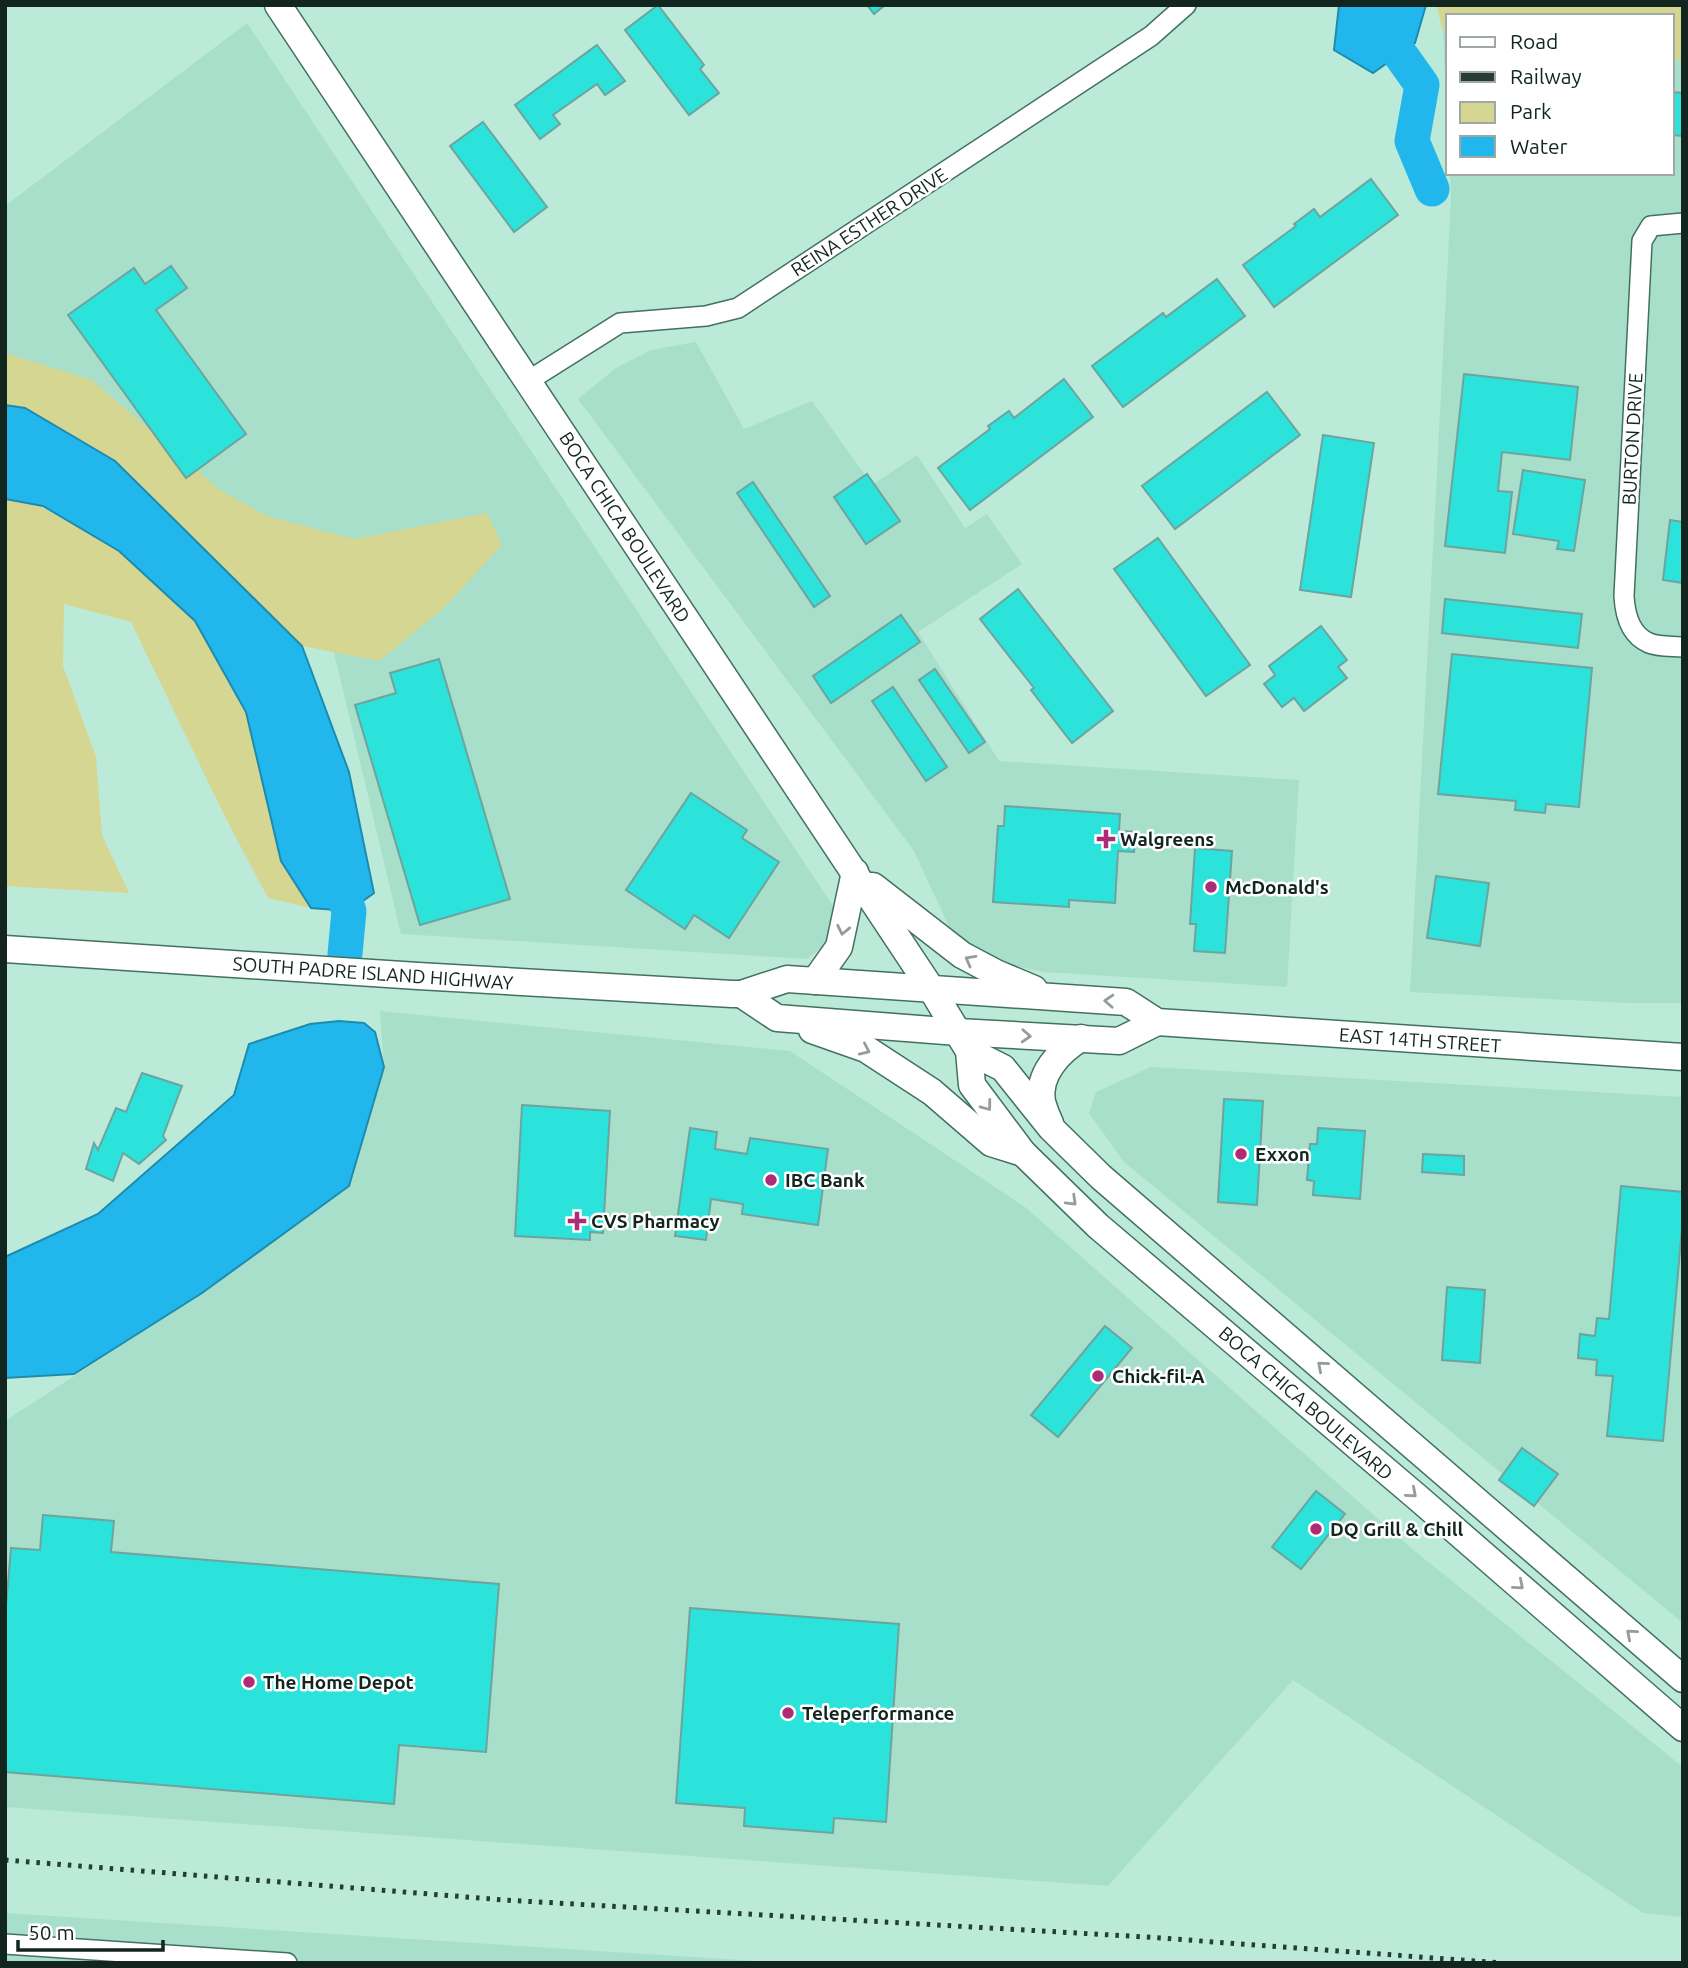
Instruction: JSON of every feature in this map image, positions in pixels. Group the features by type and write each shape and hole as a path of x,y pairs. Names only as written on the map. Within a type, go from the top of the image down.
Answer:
{"main road":[{"name":"BOCA CHICA BOULEVARD","path":"278,5 932,990 964,1042 971,1085 1023,1153 1098,1226 1683,1728"},
{"path":"816,981 839,947 855,872 962,955 1055,998"},
{"name":"SOUTH PADRE ISLAND HIGHWAY","path":"5,949 741,994 786,979 932,990"},
{"name":"EAST 14TH STREET","path":"932,990 1126,1002 1157,1022 1683,1057"},
{"path":"741,994 777,1018 866,1049 932,1092 991,1143 1023,1153"},
{"path":"777,1018 964,1042 1082,1038 1119,1041 1157,1022"},
{"path":"1051,1128 1042,1100 1045,1078 1064,1049 1082,1038"},
{"name":"BOCA CHICA BOULEVARD","path":"964,1042 1003,1068 1051,1128 1111,1185 1683,1679"}],"street":[{"name":"REINA ESTHER DRIVE","path":"528,381 621,323 706,316 738,308 1151,36 1186,5"},
{"name":"BURTON DRIVE","path":"1683,223 1651,226 1642,241 1624,596 1625,613 1632,629 1648,643 1683,648"},
{"path":"5,1944 287,1963"}],"shaded area":[{"path":"247,23 837,912 831,941 807,959 401,934 330,636 57,378 5,372 5,206"},
{"path":"1443,31 1446,31 1446,96"},
{"path":"1674,60 1683,61 1683,1003 1628,1003 1410,992 1450,175 1674,175"},
{"path":"696,342 744,429 812,401 872,485 917,455 965,528 987,514 1022,564 918,632 999,761 1299,780 1287,987 1044,972 962,955 914,851 578,399 616,368 651,350"},
{"path":"380,1011 790,1051 1025,1207 1411,1548 1683,1767 1683,1917 1643,1913 1293,1680 1108,1886 5,1807 5,1421 202,1293 349,1186 384,1067"},
{"path":"1151,1067 1683,1097 1683,1623 1124,1162 1089,1113 1096,1092"},
{"path":"5,1913 787,1963 5,1963"}],"green space":[{"path":"1436,5 1683,5 1683,61 1674,60 1674,14 1446,14 1446,31 1443,31"},
{"path":"5,353 92,380 220,490 267,516 354,539 487,513 502,545 443,609 379,661 302,646 115,461 25,408 5,405"},
{"path":"5,499 38,505 119,551 195,621 246,712 281,861 311,908 268,898 226,819 131,622 64,604 63,666 96,757 102,835 129,893 5,886"}],"water":[{"path":"1339,5 1426,5 1415,43 1373,73 1334,50"},
{"path":"5,405 25,408 115,461 302,646 349,772 374,893 349,911 311,908 281,861 246,712 195,621 119,551 43,506 5,499"},
{"path":"339,1021 364,1023 375,1032 384,1067 349,1186 202,1293 74,1374 5,1378 5,1257 98,1214 234,1095 249,1044 310,1024"}],"building":[{"path":"658,5 704,65 700,69 719,93 689,115 625,30"},
{"path":"867,5 885,5 874,14"},
{"path":"597,45 625,81 605,95 597,84 553,115 560,124 540,139 515,105"},
{"path":"1674,92 1683,93 1683,136 1674,135"},
{"path":"483,122 547,207 514,232 450,146"},
{"path":"1371,179 1398,215 1274,307 1243,265 1296,226 1294,224 1314,209 1320,217"},
{"path":"171,266 187,288 156,310 246,434 186,478 68,315 134,268 145,284"},
{"path":"1217,279 1245,316 1123,407 1092,366 1163,313 1166,317"},
{"path":"1464,374 1578,387 1570,460 1502,452 1498,491 1512,492 1505,553 1445,546"},
{"path":"1064,379 1093,417 970,510 938,468 990,429 988,426 1009,411 1014,418"},
{"path":"1267,392 1300,435 1175,529 1142,486"},
{"path":"1323,435 1374,443 1351,597 1300,590"},
{"path":"1523,470 1585,480 1574,551 1557,549 1559,541 1513,534"},
{"path":"867,474 900,521 866,544 834,497"},
{"path":"753,482 830,596 814,607 737,493"},
{"path":"1670,520 1683,522 1683,583 1663,580"},
{"path":"1158,538 1250,665 1206,696 1114,569"},
{"path":"1018,589 1113,711 1072,743 1031,690 1034,688 980,619"},
{"path":"1445,599 1582,614 1578,648 1442,633"},
{"path":"901,615 920,642 831,703 813,676"},
{"path":"1321,626 1347,660 1338,667 1347,678 1304,711 1294,698 1282,707 1264,684 1275,675 1269,666"},
{"path":"1452,654 1592,668 1579,807 1546,804 1545,813 1515,810 1516,801 1438,794"},
{"path":"439,659 510,899 420,925 355,705 396,693 390,673"},
{"path":"935,669 985,742 969,753 919,680"},
{"path":"893,687 947,767 926,781 872,701"},
{"path":"691,793 747,830 742,838 779,862 729,938 694,915 685,929 626,890"},
{"name":"Walgreens","path":"1005,806 1120,814 1119,831 1136,832 1134,852 1118,851 1115,903 1069,900 1069,907 993,902 998,826 1004,826"},
{"name":"McDonald's","path":"1195,848 1232,851 1225,953 1194,951 1196,924 1190,924"},
{"path":"1436,876 1489,883 1480,946 1427,938"},
{"path":"142,1073 182,1086 163,1136 166,1140 139,1164 123,1153 113,1181 86,1169 94,1143 98,1150 116,1108 126,1112"},
{"name":"Exxon","path":"1224,1099 1263,1101 1257,1205 1218,1202"},
{"name":"CVS Pharmacy","path":"522,1105 610,1111 603,1233 590,1232 590,1240 515,1236"},
{"path":"690,1128 717,1132 715,1149 747,1154 750,1138 828,1149 818,1225 742,1214 743,1204 711,1199 706,1240 675,1236"},
{"path":"1318,1128 1365,1131 1360,1199 1313,1195 1314,1181 1307,1180 1310,1144 1317,1144"},
{"path":"1423,1154 1464,1156 1464,1175 1422,1172"},
{"path":"1621,1186 1683,1192 1663,1441 1607,1436 1613,1376 1596,1375 1597,1360 1578,1358 1580,1334 1595,1336 1597,1318 1609,1319"},
{"path":"1447,1287 1485,1290 1480,1363 1442,1360"},
{"path":"1105,1326 1132,1348 1058,1437 1031,1415"},
{"path":"1522,1448 1558,1474 1534,1506 1499,1480"},
{"path":"1316,1491 1345,1514 1301,1569 1272,1547"},
{"name":"The Home Depot","path":"43,1515 114,1521 111,1552 499,1584 486,1752 399,1745 394,1804 5,1772 5,1618 11,1548 40,1550"},
{"name":"Teleperformance","path":"690,1608 899,1624 886,1822 834,1818 833,1833 744,1826 745,1808 676,1803"}],"waterway":[{"path":"1384,5 1382,29 1422,85 1412,141 1432,189"},
{"path":"333,866 349,911 345,954"}],"railway":[{"path":"5,1860 504,1900 1146,1937 1503,1963"}],"place":[{"name":"Walgreens","path":"1106,839"},
{"name":"McDonald's","path":"1211,887"},
{"name":"Exxon","path":"1241,1154"},
{"name":"IBC Bank","path":"771,1180"},
{"name":"CVS Pharmacy","path":"577,1221"},
{"name":"Chick-fil-A","path":"1098,1376"},
{"name":"DQ Grill & Chill","path":"1316,1529"},
{"name":"The Home Depot","path":"249,1682"},
{"name":"Teleperformance","path":"788,1713"}]}
